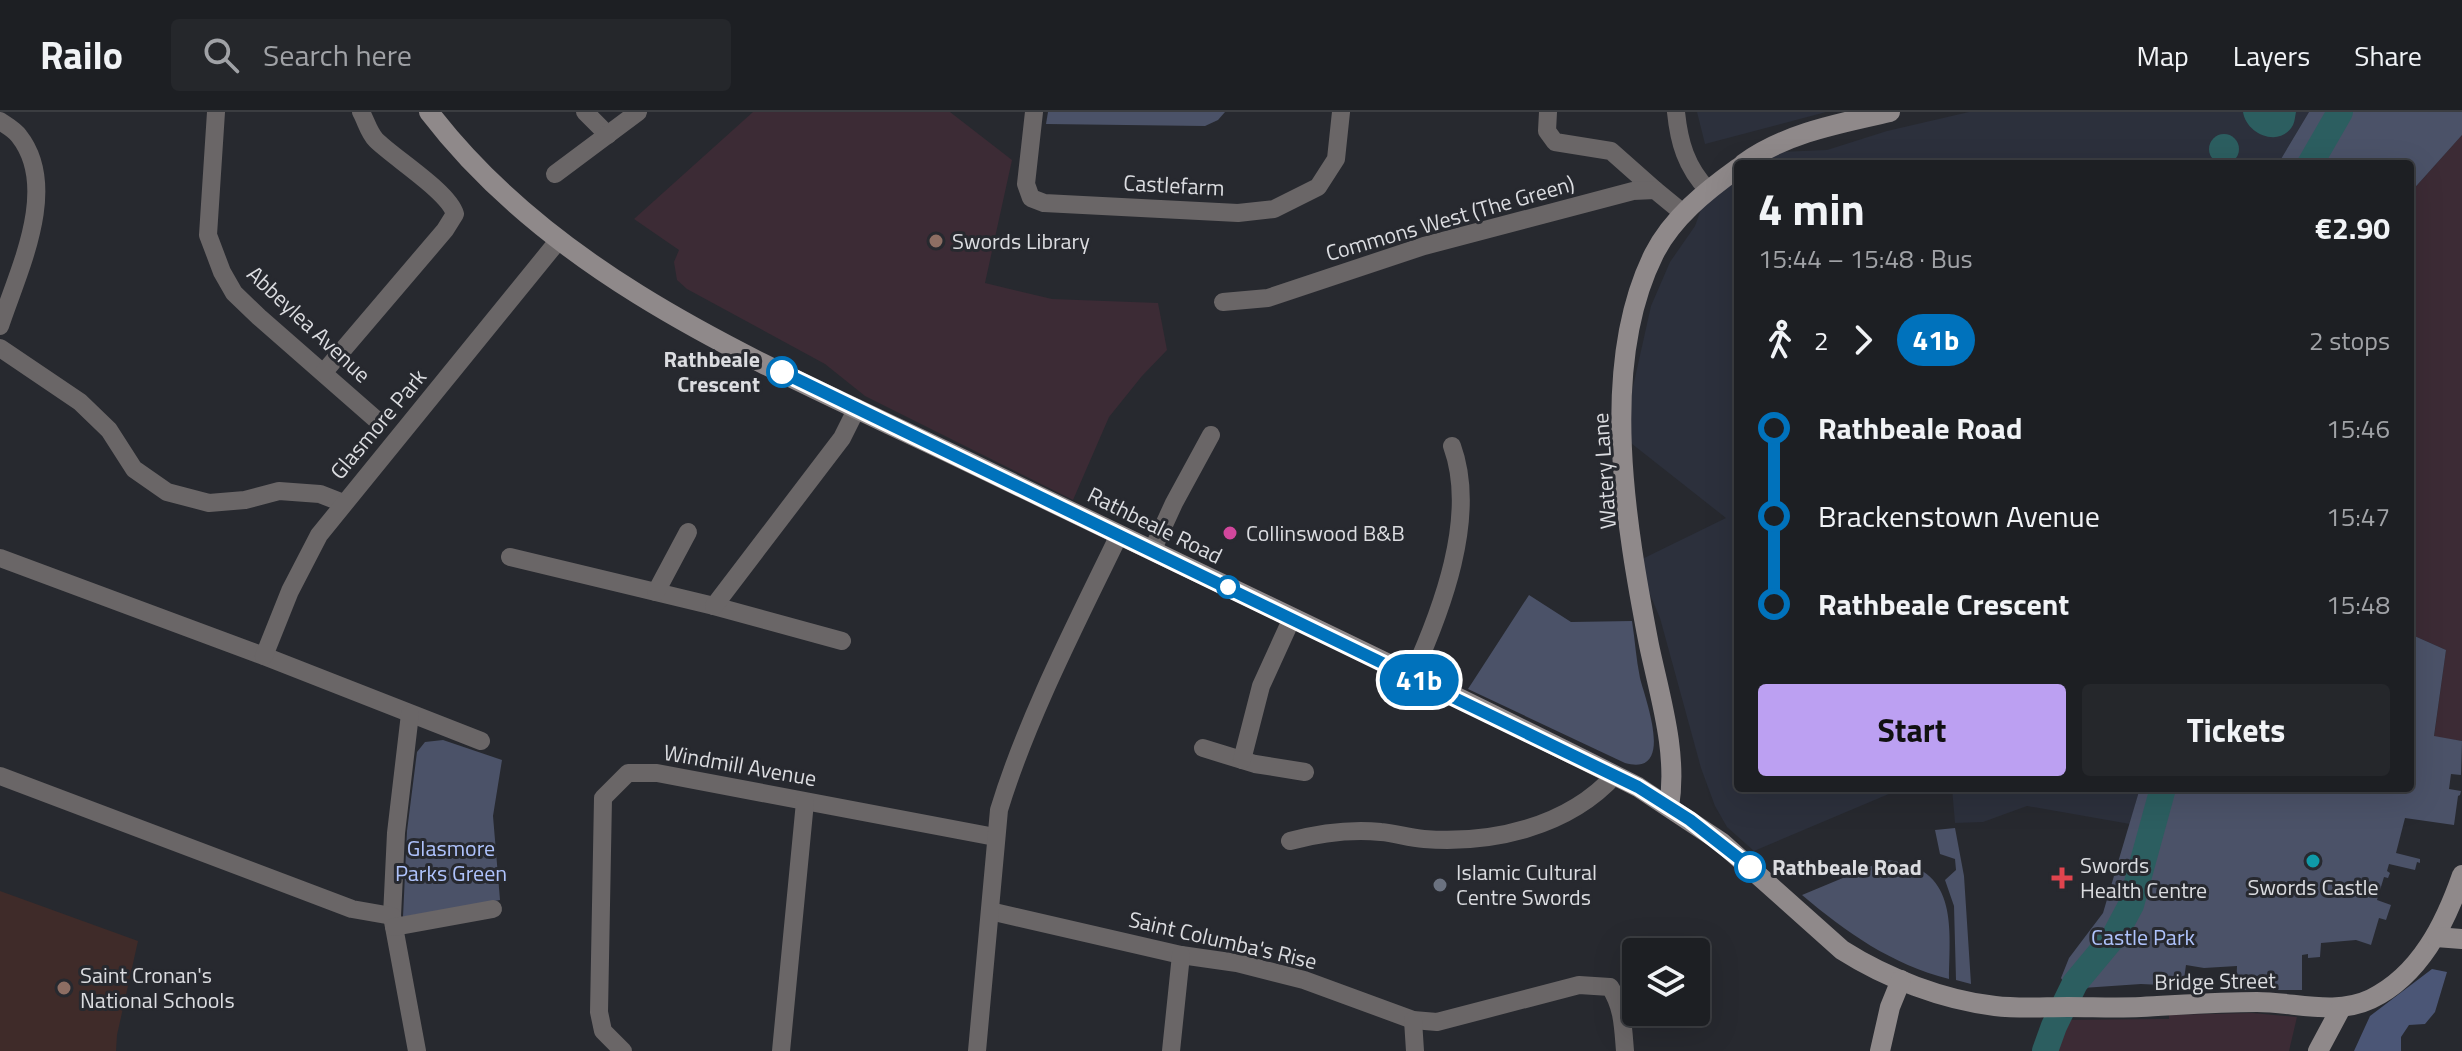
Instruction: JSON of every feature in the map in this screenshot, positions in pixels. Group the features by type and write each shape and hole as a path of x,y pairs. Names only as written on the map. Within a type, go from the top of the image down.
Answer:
{"main road":[{"name":"Rathbeale Road","path":"429,112 481,171 518,208 558,241 598,269 723,342 1615,775 1721,842 1842,950 1863,964 1961,1000 1997,1007 2047,1008"},
{"name":"Watery Lane","path":"1748,160 1757,153 1818,129 1890,112"},
{"name":"Watery Lane","path":"1669,807 1672,759 1636,562 1622,436 1625,361 1636,300 1654,253 1683,213 1734,170"},
{"path":"2318,1051 2341,1008 2368,1000 2391,988 2410,970 2436,937 2462,875"},
{"path":"2436,937 2462,939"},
{"path":"1880,1051 1884,1028 1901,980"},
{"name":"Bridge Street","path":"2047,1008 2259,1002 2341,1008"}],"street":[{"name":"Abbeylea Avenue","path":"216,112 208,235 214,255 234,293 380,423"},
{"path":"324,372 445,230 455,214 437,192 374,138 361,112"},
{"path":"585,112 608,135"},
{"path":"555,174 638,112"},
{"name":"Castlefarm","path":"1034,112 1026,184 1031,198 1044,203 1238,213 1274,209 1318,187 1336,159 1341,112"},
{"path":"1548,112 1547,131 1555,142 1611,151 1683,213"},
{"path":"1676,112 1686,160 1708,190"},
{"path":"0,121 18,134 32,158 38,191 32,229 0,326"},
{"name":"Commons West (The Green)","path":"1223,302 1268,298 1424,246 1633,191 1655,190"},
{"name":"Glasmore Park","path":"264,656 290,591 312,549 343,503 558,241"},
{"path":"0,348 80,402 109,430 134,469 167,492 209,503 245,500 279,491 320,494 343,503"},
{"path":"714,606 842,438 857,408"},
{"path":"1152,551 1211,435"},
{"path":"1412,676 1439,615 1460,515 1459,464 1452,446"},
{"path":"656,592 688,532"},
{"path":"977,1051 995,837 1008,781 1054,673 1119,535"},
{"path":"510,557 714,606 842,641"},
{"path":"0,558 481,741"},
{"path":"1242,760 1261,686 1292,618"},
{"path":"410,714 396,833 393,921 417,1051"},
{"path":"1203,748 1242,760 1305,772"},
{"name":"Windmill Avenue","path":"623,1051 603,1031 599,1012 603,798 628,773 657,773 995,837"},
{"path":"1290,841 1322,833 1351,831 1423,839 1473,838 1511,832 1553,821 1599,793 1615,775"},
{"path":"0,776 352,909 393,921 493,909"},
{"path":"781,1051 805,802"},
{"name":"Saint Columba's Rise","path":"990,911 1304,980 1413,1020 1437,1022 1579,985 1610,987 1618,998 1622,1014 1625,1051"},
{"path":"1171,1051 1181,955"},
{"path":"1413,1020 1415,1051"}],"shaded area":[{"path":"753,112 950,112 1012,160 985,283 1052,299 1158,303 1167,350 1109,417 1073,500 865,396 825,364 687,289 677,280 674,262 679,250 634,219"},
{"path":"1697,112 1826,112 1705,144"},
{"path":"1969,112 2309,112 2280,160 1748,160 1757,153 1827,150 1887,131"},
{"path":"2243,112 2296,112 2293,125 2287,132 2272,137 2264,136 2250,127"},
{"path":"2224,134 2237,143 2239,149 2233,160 2215,160 2209,149 2214,139"},
{"path":"2462,135 2462,741 2434,737 2446,650 2414,636 2414,189"},
{"path":"1734,171 1734,792 1894,792 1754,851 1727,827 1715,806 1701,768 1660,618 1636,562 1726,518 1622,436 1651,306 1670,262 1695,226 1708,190"},
{"path":"1952,792 2139,792 2130,824 2027,806 1983,822 1955,823"},
{"name":"Saint Cronan's National Schools","path":"0,891 138,941 116,1051 0,1051"},
{"path":"2432,969 2447,972 2435,1012 2425,1024 2409,1025 2401,1037 2401,1051 2354,1051 2370,1016"},
{"path":"2252,1013 2297,1017 2289,1051 2054,1051 2063,1020 2169,1019 2169,1015"}],"green space":[{"path":"1048,112 1225,112 1218,120 1205,126 1046,124"},
{"path":"2309,112 2462,112 2462,135 2414,189 2414,160 2280,160"},
{"path":"1529,595 1571,622 1632,621 1639,671 1654,734 1650,759 1640,764 1625,763 1468,689"},
{"name":"Castle Park","path":"2414,636 2446,650 2434,736 2462,741 2461,775 2451,774 2449,789 2461,791 2454,825 2405,818 2396,853 2420,859 2420,863 2417,862 2415,870 2389,864 2387,871 2390,873 2388,878 2384,877 2377,900 2391,905 2386,920 2379,918 2371,945 2356,940 2321,943 2320,957 2302,955 2302,990 2236,990 2237,966 2204,968 2186,965 2183,986 2141,984 2068,989 2061,978 2069,958 2103,913 2139,792 2414,792"},
{"name":"Glasmore Parks Green","path":"443,740 502,760 493,816 500,900 403,917 407,831 417,752 425,742"},
{"path":"1955,828 1964,876 1971,984 1956,980 1954,906 1945,880 1956,870 1955,859 1940,854 1935,830"},
{"path":"1886,860 1909,865 1926,874 1938,886 1948,919 1949,979 1908,965 1871,946 1802,895"}],"waterway":[{"path":"2312,160 2340,112"},
{"path":"2045,1051 2075,983 2115,935 2131,905 2162,792"}],"bus line":[{"name":"41b","path":"782,372 1558,746 1638,787 1721,842 1750,867"}],"place":[{"name":"Swords Library","path":"936,241"},
{"name":"Rathbeale Crescent","path":"782,372"},
{"name":"Collinswood B&B","path":"1230,533"},
{"name":"Swords Castle","path":"2313,861"},
{"name":"Rathbeale Road","path":"1750,867"},
{"name":"Swords Health Centre","path":"2062,878"},
{"name":"Islamic Cultural Centre Swords","path":"1440,885"},
{"name":"Saint Cronan's National Schools","path":"64,988"}]}
